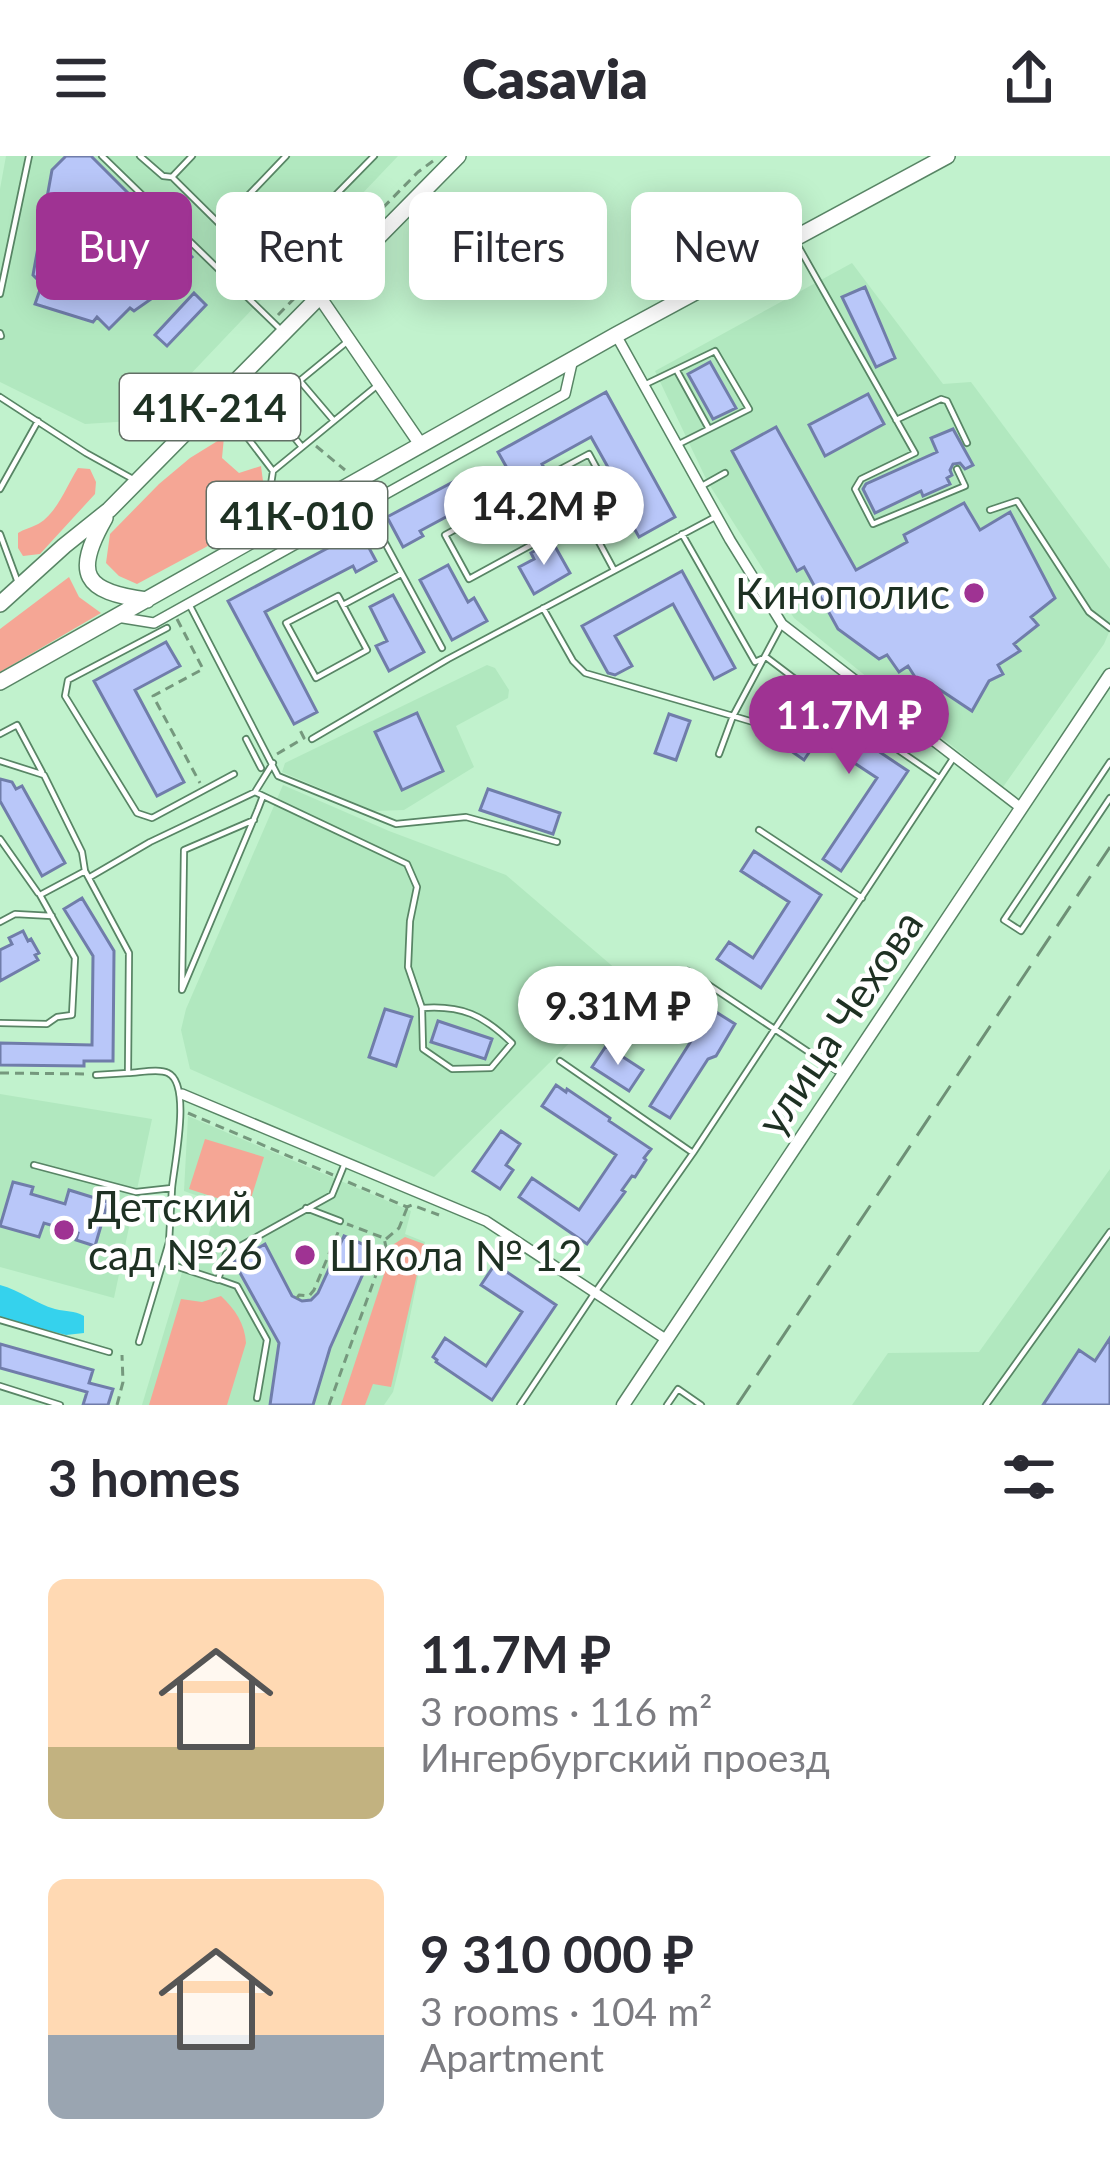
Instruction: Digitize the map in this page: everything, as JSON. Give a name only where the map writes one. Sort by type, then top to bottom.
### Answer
[{"type":"main road","name":"41К-214","points":[[385,230],[458,156]]},
{"type":"main road","name":"41К-010","points":[[802,235],[946,156]]},
{"type":"main road","name":"41К-214","points":[[0,604],[109,510],[208,408],[280,324],[314,300]]},
{"type":"main road","name":"41К-010","points":[[0,682],[681,300]]},
{"type":"main road","points":[[109,510],[85,558],[87,573],[95,586],[118,596],[147,600]]},
{"type":"street","points":[[323,300],[421,445]]},
{"type":"street","points":[[616,335],[675,445],[782,624],[1021,808]]},
{"type":"street","points":[[116,616],[154,623],[565,394],[573,359]]},
{"type":"street","name":"улица Чехова","points":[[623,1405],[1110,675]]},
{"type":"street","points":[[182,1094],[486,1221],[668,1340]]},
{"type":"lane","points":[[0,294],[29,156]]},
{"type":"lane","points":[[102,156],[216,266]]},
{"type":"lane","points":[[140,156],[163,176],[172,177],[216,221]]},
{"type":"lane","points":[[172,177],[192,156]]},
{"type":"lane","points":[[252,192],[286,156]]},
{"type":"lane","points":[[339,192],[374,156]]},
{"type":"lane","points":[[802,253],[915,453],[861,478],[855,489],[873,524],[965,486],[957,469]]},
{"type":"lane","points":[[250,300],[280,324]]},
{"type":"lane","points":[[241,429],[350,340]]},
{"type":"lane","points":[[644,386],[715,350],[748,409],[675,445]]},
{"type":"lane","points":[[677,371],[710,430]]},
{"type":"lane","points":[[300,381],[334,421]]},
{"type":"lane","points":[[248,543],[270,491],[273,471],[379,384]]},
{"type":"lane","points":[[0,397],[136,480]]},
{"type":"lane","points":[[896,420],[941,399],[947,401],[967,443]]},
{"type":"lane","points":[[269,406],[302,447]]},
{"type":"lane","points":[[208,408],[241,429],[273,471]]},
{"type":"lane","points":[[0,489],[38,421]]},
{"type":"lane","points":[[533,544],[509,500],[445,535],[469,579],[533,544],[584,516],[614,500],[589,454],[560,470],[584,516],[614,570]]},
{"type":"lane","points":[[700,487],[725,473]]},
{"type":"lane","points":[[270,491],[281,505],[303,512]]},
{"type":"lane","points":[[990,510],[1017,501],[1089,612],[1110,628]]},
{"type":"lane","points":[[365,506],[442,648]]},
{"type":"lane","points":[[312,739],[448,659],[717,515]]},
{"type":"lane","points":[[682,534],[755,662],[766,657]]},
{"type":"lane","points":[[0,535],[20,587]]},
{"type":"lane","points":[[343,605],[402,574]]},
{"type":"lane","points":[[338,596],[343,605],[367,650],[316,678],[286,623],[338,596]]},
{"type":"lane","points":[[189,604],[278,776],[396,824],[466,817],[557,842]]},
{"type":"lane","points":[[543,608],[585,674],[763,725],[791,676]]},
{"type":"lane","points":[[719,754],[782,624]]},
{"type":"lane","points":[[167,628],[68,680],[65,696],[137,813],[152,818],[234,774]]},
{"type":"lane","points":[[766,657],[940,778]]},
{"type":"lane","points":[[0,734],[17,725],[129,953],[128,1073]]},
{"type":"lane","points":[[246,739],[261,768]]},
{"type":"lane","points":[[520,1405],[693,1154],[954,757]]},
{"type":"lane","points":[[40,895],[256,792],[271,760]]},
{"type":"lane","points":[[0,761],[44,775]]},
{"type":"lane","points":[[1110,762],[1004,920],[1021,931],[1110,798]]},
{"type":"lane","points":[[256,792],[407,864],[417,886],[408,967],[422,1009],[422,1048],[452,1069],[491,1068],[512,1043],[493,1024],[462,1009],[422,1009]]},
{"type":"lane","points":[[254,820],[184,850],[182,990],[254,820],[263,796]]},
{"type":"lane","points":[[759,830],[862,898]]},
{"type":"lane","points":[[0,839],[40,895],[75,958],[72,1016],[57,1017],[47,1024],[0,1023]]},
{"type":"lane","points":[[0,922],[14,914],[52,916]]},
{"type":"lane","points":[[688,971],[843,1075]]},
{"type":"lane","points":[[560,1061],[693,1154]]},
{"type":"lane","points":[[96,1075],[164,1071],[171,1074],[182,1094],[169,1242],[139,1342]]},
{"type":"lane","points":[[218,1280],[226,1254],[332,1195],[346,1162]]},
{"type":"lane","points":[[34,1165],[136,1192],[172,1188]]},
{"type":"lane","points":[[306,1208],[340,1221]]},
{"type":"lane","points":[[986,1405],[1110,1232]]},
{"type":"lane","points":[[163,1262],[237,1286],[267,1340],[257,1397]]},
{"type":"lane","points":[[0,1320],[109,1352]]},
{"type":"lane","points":[[0,1386],[60,1405]]},
{"type":"lane","points":[[667,1405],[677,1389],[701,1405]]},
{"type":"path","points":[[280,324],[418,172],[439,156]]},
{"type":"path","points":[[314,445],[346,472]]},
{"type":"path","points":[[175,616],[203,669],[153,696],[204,790]]},
{"type":"path","points":[[271,760],[304,738],[298,726]]},
{"type":"path","points":[[0,1073],[96,1075]]},
{"type":"path","points":[[186,1112],[407,1207],[439,1215],[441,1210]]},
{"type":"path","points":[[385,1240],[399,1228],[407,1207]]},
{"type":"path","points":[[297,1298],[313,1295],[339,1235],[340,1221],[385,1240]]},
{"type":"path","points":[[328,1405],[385,1240]]},
{"type":"path","points":[[117,1405],[122,1355],[139,1342]]},
{"type":"shaded area","points":[[6,156],[398,156],[364,192],[216,192],[216,300],[261,300],[147,420],[85,424],[0,382],[0,189]]},
{"type":"shaded area","points":[[852,263],[943,384],[971,382],[1110,569],[1110,630],[1104,644],[1003,787],[794,618],[707,481],[655,371],[785,300],[802,300],[802,290]]},
{"type":"shaded area","points":[[224,437],[222,458],[239,473],[261,466],[264,489],[248,519],[137,584],[119,576],[106,563],[110,534],[159,484]]},
{"type":"shaded area","points":[[78,468],[90,469],[95,494],[40,554],[23,556],[18,533],[49,515]]},
{"type":"shaded area","points":[[69,577],[79,597],[101,613],[0,672],[0,629]]},
{"type":"shaded area","points":[[487,665],[495,668],[509,690],[508,698],[456,726],[474,767],[404,810],[374,811],[282,772],[285,763]]},
{"type":"shaded area","points":[[283,785],[506,875],[631,982],[434,1177],[190,1069],[181,1030],[186,1009]]},
{"type":"shaded area","name":"Детский сад №26","points":[[0,1094],[152,1119],[114,1298],[0,1267]]},
{"type":"shaded area","name":"Школа № 12","points":[[188,1116],[411,1211],[405,1234],[425,1242],[393,1392],[384,1405],[142,1405],[193,1236],[207,1240],[218,1203],[184,1191]]},
{"type":"shaded area","points":[[205,1139],[264,1157],[248,1208],[189,1189]]},
{"type":"shaded area","points":[[1110,1169],[1110,1405],[852,1405],[888,1353],[979,1352]]},
{"type":"shaded area","points":[[405,1237],[424,1244],[391,1387],[373,1384],[365,1405],[341,1405],[394,1244]]},
{"type":"shaded area","points":[[221,1296],[238,1317],[246,1343],[227,1405],[149,1405],[181,1299],[202,1302]]},
{"type":"water","points":[[0,1285],[48,1307],[84,1316],[84,1333],[66,1335],[0,1318]]},
{"type":"building","points":[[66,156],[91,156],[127,192],[48,192],[52,170]]},
{"type":"building","points":[[865,287],[895,358],[876,367],[842,297]]},
{"type":"building","points":[[192,295],[206,305],[167,346],[155,335]]},
{"type":"building","points":[[36,300],[150,300],[134,311],[130,308],[109,329],[97,317],[93,322],[35,304]]},
{"type":"building","points":[[710,362],[736,408],[713,419],[688,374]]},
{"type":"building","points":[[606,392],[675,517],[639,537],[626,514],[632,510],[591,437],[542,464],[563,502],[535,518],[498,452]]},
{"type":"building","points":[[868,394],[884,424],[825,456],[809,425]]},
{"type":"building","points":[[776,427],[856,570],[907,542],[904,535],[964,503],[980,530],[1010,512],[1055,598],[1031,617],[1038,625],[1014,644],[1020,651],[998,665],[1003,674],[989,681],[972,711],[933,685],[924,691],[908,666],[899,672],[887,655],[879,659],[838,629],[804,567],[797,571],[732,451]]},
{"type":"building","points":[[953,429],[973,465],[965,469],[960,463],[953,464],[947,478],[950,484],[923,496],[921,491],[875,513],[863,489],[866,484],[937,452],[931,438]]},
{"type":"building","points":[[470,473],[483,497],[420,531],[423,536],[403,547],[387,517]]},
{"type":"building","points":[[360,531],[376,561],[356,572],[353,566],[265,612],[317,712],[294,724],[228,601]]},
{"type":"building","points":[[552,541],[570,573],[534,594],[519,567]]},
{"type":"building","points":[[448,565],[468,602],[474,598],[487,621],[452,640],[420,580]]},
{"type":"building","points":[[682,571],[735,668],[714,679],[673,604],[615,636],[632,666],[615,675],[608,673],[582,626]]},
{"type":"building","points":[[393,595],[424,652],[389,671],[376,646],[387,641],[370,607]]},
{"type":"building","points":[[166,642],[180,666],[135,690],[184,782],[157,796],[94,681]]},
{"type":"building","points":[[811,706],[908,771],[841,871],[823,859],[877,778],[818,739],[804,760],[784,746]]},
{"type":"building","points":[[417,713],[443,771],[402,790],[375,732]]},
{"type":"building","points":[[669,714],[690,721],[676,760],[655,753]]},
{"type":"building","points":[[0,779],[12,782],[16,789],[22,786],[65,863],[42,876],[0,801]]},
{"type":"building","points":[[488,789],[560,813],[553,834],[480,810]]},
{"type":"building","points":[[754,851],[821,895],[761,988],[717,959],[729,942],[753,958],[789,902],[741,871]]},
{"type":"building","points":[[82,898],[114,951],[113,1061],[84,1061],[84,1066],[0,1065],[0,1043],[92,1045],[93,956],[64,909]]},
{"type":"building","points":[[23,931],[39,953],[35,955],[38,960],[0,981],[0,950]]},
{"type":"building","points":[[705,1005],[735,1024],[670,1118],[650,1106],[698,1030],[686,1022]]},
{"type":"building","points":[[385,1009],[412,1017],[396,1066],[369,1057]]},
{"type":"building","points":[[438,1021],[492,1039],[485,1059],[431,1042]]},
{"type":"building","points":[[606,1046],[643,1070],[629,1091],[592,1067]]},
{"type":"building","points":[[556,1085],[651,1149],[587,1244],[519,1197],[532,1178],[579,1210],[616,1155],[542,1106]]},
{"type":"building","points":[[501,1131],[520,1144],[506,1165],[513,1170],[500,1189],[473,1171]]},
{"type":"building","points":[[13,1182],[33,1187],[31,1194],[65,1204],[69,1190],[108,1202],[95,1246],[76,1240],[78,1233],[44,1223],[39,1237],[0,1226]]},
{"type":"building","points":[[344,1236],[374,1249],[330,1348],[313,1405],[270,1405],[279,1343],[234,1262],[265,1244],[292,1296],[311,1300]]},
{"type":"building","points":[[495,1264],[556,1305],[492,1400],[433,1357],[445,1338],[486,1366],[522,1312],[481,1285]]},
{"type":"building","points":[[1110,1338],[1110,1405],[1043,1405],[1079,1350],[1095,1361]]},
{"type":"building","points":[[0,1344],[93,1370],[89,1383],[113,1389],[108,1405],[83,1405],[87,1392],[0,1368]]},
{"type":"railway","points":[[737,1405],[1110,847]]},
{"type":"place","name":"Кинополис","points":[[974,593]]},
{"type":"place","name":"Детский сад №26","points":[[64,1230]]},
{"type":"place","name":"Школа № 12","points":[[305,1255]]}]
